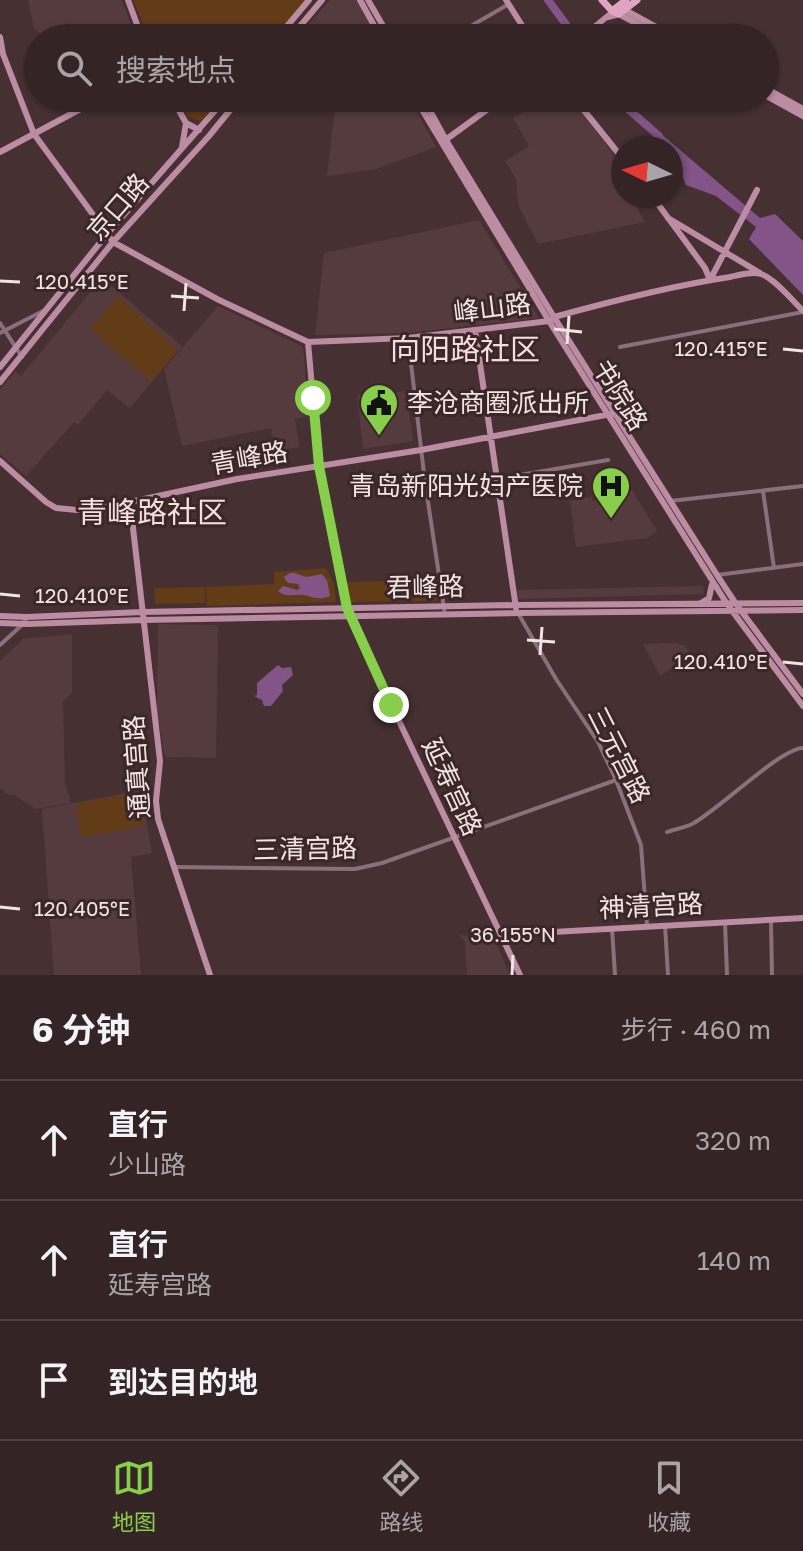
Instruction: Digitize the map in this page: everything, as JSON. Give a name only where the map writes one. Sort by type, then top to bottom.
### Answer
[{"type":"main road","points":[[602,0],[614,11]]},
{"type":"main road","points":[[614,11],[626,0]]},
{"type":"main road","points":[[614,11],[637,0]]},
{"type":"street","points":[[128,0],[137,24]]},
{"type":"street","points":[[289,24],[309,0]]},
{"type":"street","points":[[302,24],[322,0]]},
{"type":"street","points":[[360,0],[373,24]]},
{"type":"street","points":[[368,0],[382,24]]},
{"type":"street","points":[[473,24],[508,2],[521,24]]},
{"type":"street","points":[[598,24],[614,11]]},
{"type":"street","points":[[614,11],[638,24]]},
{"type":"street","points":[[614,11],[644,24]]},
{"type":"street","points":[[0,37],[3,54],[24,108]]},
{"type":"street","points":[[779,96],[803,109]]},
{"type":"street","points":[[779,103],[803,116]]},
{"type":"street","points":[[25,112],[34,134],[113,242]]},
{"type":"street","points":[[0,152],[75,112]]},
{"type":"street","points":[[180,112],[186,123],[209,136]]},
{"type":"street","name":"京口路","points":[[0,367],[107,234],[214,112]]},
{"type":"street","name":"京口路","points":[[0,382],[113,242],[229,112]]},
{"type":"street","name":"书院路","points":[[424,112],[714,577],[803,706]]},
{"type":"street","name":"书院路","points":[[430,112],[444,142]]},
{"type":"street","points":[[444,142],[484,112]]},
{"type":"street","points":[[585,112],[611,144]]},
{"type":"street","points":[[182,149],[186,123]]},
{"type":"street","points":[[710,280],[757,190]]},
{"type":"street","points":[[661,208],[705,268],[710,280]]},
{"type":"street","points":[[668,218],[760,273],[803,312]]},
{"type":"street","name":"峰山路","points":[[113,242],[217,299],[308,342],[408,338],[551,319],[622,298],[760,273]]},
{"type":"street","points":[[3,332],[46,309],[55,315]]},
{"type":"street","points":[[620,347],[803,312]]},
{"type":"street","points":[[0,323],[22,357]]},
{"type":"street","points":[[475,330],[516,609]]},
{"type":"street","points":[[408,338],[444,611]]},
{"type":"street","name":"延寿宫路","points":[[308,342],[319,466],[348,612],[520,975]]},
{"type":"street","name":"书院路","points":[[612,414],[670,501],[727,604],[734,608]]},
{"type":"street","name":"青峰路","points":[[0,461],[46,502],[56,508],[77,510],[612,414]]},
{"type":"street","points":[[496,479],[608,460]]},
{"type":"street","points":[[670,501],[803,486]]},
{"type":"street","points":[[763,491],[774,568]]},
{"type":"street","name":"通真宫路","points":[[130,502],[160,761],[156,808],[210,975]]},
{"type":"street","points":[[698,605],[709,598],[714,577],[803,564]]},
{"type":"street","name":"君峰路","points":[[516,609],[734,608],[803,603]]},
{"type":"street","name":"君峰路","points":[[0,623],[142,616],[727,604]]},
{"type":"street","name":"君峰路","points":[[734,608],[742,611],[803,610]]},
{"type":"street","name":"三元宫路","points":[[516,609],[556,679],[598,742],[616,780],[641,845],[647,926]]},
{"type":"street","points":[[742,611],[803,694]]},
{"type":"street","name":"君峰路","points":[[0,616],[25,621]]},
{"type":"street","points":[[0,645],[25,621]]},
{"type":"street","points":[[667,832],[691,824],[796,748],[803,748]]},
{"type":"street","name":"三清宫路","points":[[174,867],[352,870],[382,863],[616,780]]},
{"type":"street","name":"神清宫路","points":[[501,935],[803,918]]},
{"type":"street","points":[[771,920],[772,975]]},
{"type":"street","points":[[725,922],[727,975]]},
{"type":"street","points":[[665,925],[668,975]]},
{"type":"street","points":[[612,928],[615,975]]},
{"type":"shaded area","points":[[28,0],[121,0],[131,24],[33,24]]},
{"type":"shaded area","points":[[133,0],[307,0],[286,24],[143,24]]},
{"type":"shaded area","points":[[330,0],[358,0],[371,24],[309,24]]},
{"type":"shaded area","points":[[185,112],[209,112],[201,121],[188,117]]},
{"type":"shaded area","points":[[334,112],[417,112],[436,147],[376,169],[327,176]]},
{"type":"shaded area","points":[[523,112],[582,112],[611,151],[611,208],[637,208],[645,222],[538,244],[519,207],[516,179],[505,161],[529,146],[513,118]]},
{"type":"shaded area","points":[[653,127],[664,136],[653,136]]},
{"type":"shaded area","points":[[683,153],[760,218],[775,214],[803,241],[803,295],[749,239],[756,227],[716,196],[686,185]]},
{"type":"shaded area","points":[[479,220],[539,318],[407,333],[315,335],[324,253]]},
{"type":"shaded area","points":[[102,278],[182,346],[130,408],[107,390],[78,425],[74,422],[26,476],[0,454],[0,390],[15,372],[21,376]]},
{"type":"shaded area","points":[[118,297],[178,350],[151,381],[90,329]]},
{"type":"shaded area","points":[[218,306],[303,347],[309,416],[295,419],[299,447],[276,451],[271,428],[182,446],[164,369]]},
{"type":"shaded area","points":[[406,391],[413,441],[363,449],[357,396]]},
{"type":"shaded area","name":"青岛新阳光妇产医院","points":[[632,490],[657,531],[647,538],[576,547],[570,501],[592,497],[592,501],[616,498]]},
{"type":"shaded area","points":[[326,568],[334,583],[336,602],[207,606],[206,587],[274,584],[274,572]]},
{"type":"shaded area","points":[[290,573],[306,577],[322,574],[327,580],[330,596],[320,598],[281,593],[278,591],[283,586],[300,588],[298,584],[285,580],[284,577]]},
{"type":"shaded area","points":[[434,580],[437,601],[348,602],[344,582]]},
{"type":"shaded area","points":[[703,586],[704,594],[518,599],[517,590]]},
{"type":"shaded area","points":[[205,587],[205,603],[155,604],[154,588]]},
{"type":"shaded area","points":[[158,624],[218,625],[216,758],[167,757],[164,753],[157,712]]},
{"type":"shaded area","points":[[72,634],[72,692],[63,702],[65,784],[71,803],[35,809],[0,788],[0,661],[23,639]]},
{"type":"shaded area","points":[[643,644],[684,645],[691,654],[660,676]]},
{"type":"shaded area","points":[[278,665],[291,667],[293,675],[282,685],[283,691],[271,706],[264,706],[262,700],[254,696],[257,695],[257,683]]},
{"type":"shaded area","points":[[137,791],[142,794],[152,853],[131,857],[141,975],[54,975],[42,809]]},
{"type":"shaded area","points":[[137,792],[141,795],[145,820],[139,827],[81,837],[76,804]]},
{"type":"shaded area","points":[[458,934],[489,941],[493,937],[510,975],[467,975],[465,942]]},
{"type":"waterway","points":[[548,0],[566,24]]},
{"type":"waterway","points":[[632,112],[659,136]]},
{"type":"place","name":"李沧商圈派出所","points":[[379,437]]},
{"type":"place","name":"青岛新阳光妇产医院","points":[[611,520]]},
{"type":"district","name":"向阳路社区","points":[[465,350]]},
{"type":"district","name":"青峰路社区","points":[[152,513]]},
{"type":"route","points":[[313,398],[319,466],[349,616],[391,705]]}]
